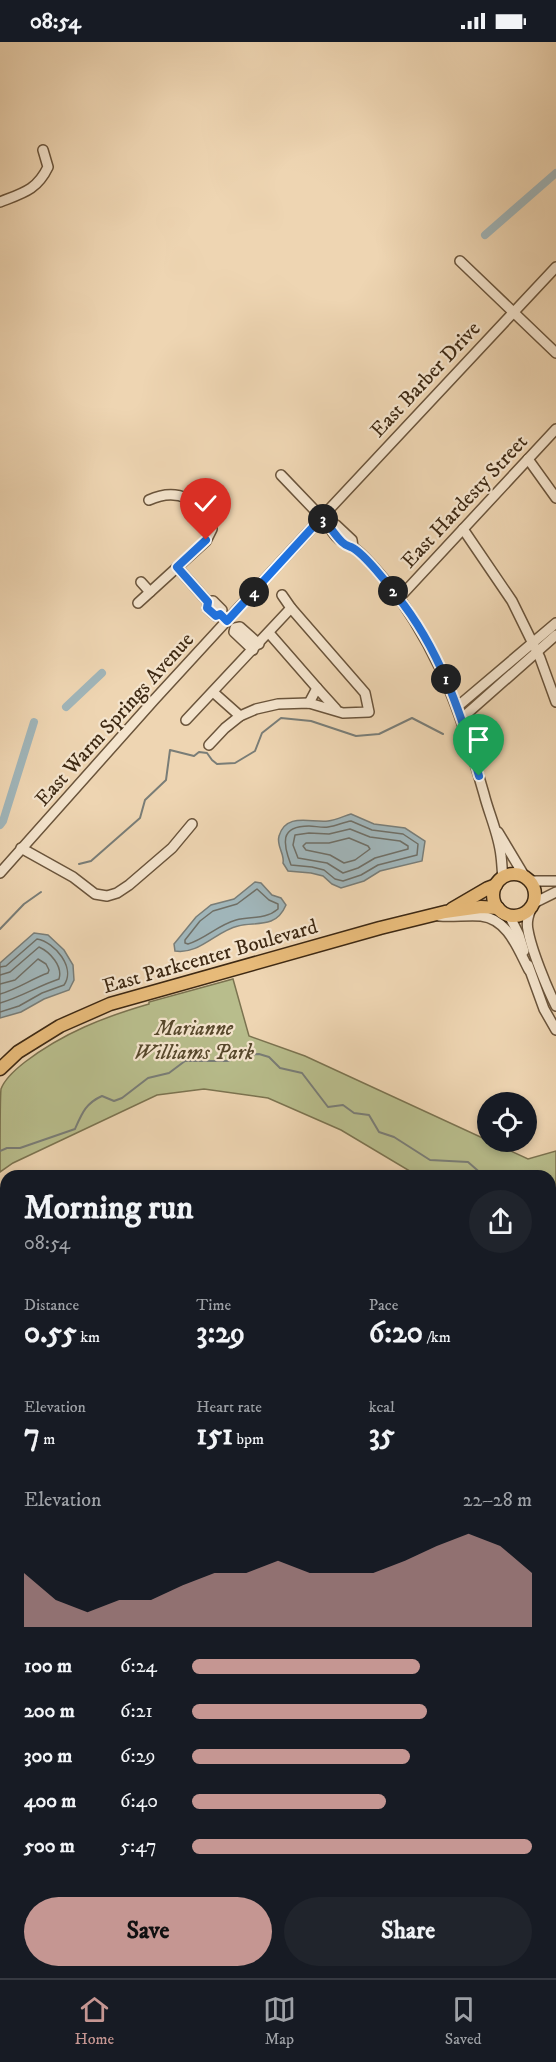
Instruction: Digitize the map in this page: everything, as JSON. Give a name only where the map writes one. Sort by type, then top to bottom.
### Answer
[{"type":"main road","points":[[514,875],[527,879],[535,891],[533,905],[522,915],[503,911],[494,897],[500,882],[514,875]]},
{"type":"main road","name":"East Parkcenter Boulevard","points":[[445,912],[500,882]]},
{"type":"main road","name":"East Parkcenter Boulevard","points":[[0,1069],[18,1052],[60,1026],[110,1004],[445,912],[481,907],[503,911]]},
{"type":"street","points":[[0,202],[28,192],[42,179],[48,167],[43,150]]},
{"type":"street","points":[[460,261],[556,353]]},
{"type":"street","name":"East Barber Drive","points":[[325,521],[556,267]]},
{"type":"street","name":"East Hardesty Street","points":[[399,597],[556,429]]},
{"type":"street","points":[[528,459],[556,498]]},
{"type":"street","points":[[281,475],[325,521],[336,525],[352,540],[352,547],[399,597],[424,638],[447,681],[462,718],[501,857],[500,882]]},
{"type":"street","points":[[138,603],[210,536],[212,529],[209,520],[189,499],[176,493],[161,495],[149,500]]},
{"type":"street","name":"East Warm Springs Avenue","points":[[0,873],[224,617],[325,521]]},
{"type":"street","points":[[463,529],[506,590],[535,648],[556,702]]},
{"type":"street","points":[[177,567],[208,602],[213,601],[222,610],[224,617],[236,628],[234,632],[256,647]]},
{"type":"street","points":[[141,582],[150,592]]},
{"type":"street","points":[[209,745],[240,716],[256,709],[278,704],[309,703],[337,711],[369,712],[365,693],[291,608],[282,594]]},
{"type":"street","points":[[186,720],[291,608]]},
{"type":"street","points":[[462,718],[535,648],[556,623]]},
{"type":"street","points":[[269,633],[337,711]]},
{"type":"street","points":[[458,707],[535,648],[556,635]]},
{"type":"street","points":[[309,703],[317,688]]},
{"type":"street","points":[[213,692],[240,716]]},
{"type":"street","points":[[492,822],[527,879],[556,881]]},
{"type":"street","points":[[21,848],[73,877],[95,894],[107,896],[117,893],[137,878],[172,848],[192,824]]},
{"type":"street","points":[[556,892],[533,905],[528,915],[527,928],[556,1006]]},
{"type":"street","points":[[503,911],[519,934],[529,970],[544,1009],[556,1030]]},
{"type":"street","points":[[431,916],[456,918],[480,916],[493,919],[510,934],[529,970]]},
{"type":"green space","name":"Marianne Williams Park","points":[[233,979],[249,1036],[305,1056],[477,1135],[477,1152],[513,1152],[528,1159],[556,1151],[556,1170],[408,1170],[341,1130],[268,1098],[204,1089],[157,1095],[0,1170],[1,1089],[8,1077],[39,1052],[69,1034],[116,1014],[149,1004],[149,1002]]},
{"type":"water","points":[[351,814],[374,824],[405,828],[425,841],[422,861],[380,871],[364,881],[341,888],[323,876],[288,871],[283,863],[278,840],[282,829],[287,824],[300,820],[328,821]]},
{"type":"water","points":[[255,882],[261,883],[272,895],[281,898],[286,905],[274,920],[242,925],[200,946],[175,951],[174,944],[196,917],[211,905],[234,899]]},
{"type":"water","points":[[34,933],[48,935],[64,950],[73,965],[74,980],[69,990],[44,999],[21,1012],[0,1018],[0,963]]},
{"type":"waterway","points":[[485,235],[556,173]]},
{"type":"waterway","points":[[66,707],[102,673]]},
{"type":"waterway","points":[[79,864],[91,861],[140,818],[145,800],[166,780],[170,750],[194,756],[199,752],[207,753],[217,764],[235,763],[255,751],[262,733],[281,718],[311,721],[356,736],[379,734],[412,718],[443,734]]},
{"type":"waterway","points":[[0,825],[34,722]]},
{"type":"waterway","points":[[0,929],[24,904],[41,892]]},
{"type":"waterway","points":[[0,1151],[7,1148],[20,1148],[75,1129],[85,1109],[92,1102],[102,1096],[114,1101],[122,1098],[148,1078],[169,1073],[185,1061],[228,1061],[245,1055],[259,1054],[269,1057],[280,1068],[302,1073],[328,1107],[343,1105],[354,1113],[369,1115],[379,1132],[394,1137],[430,1160],[468,1162],[477,1170]]},
{"type":"route","points":[[206,540],[177,567],[208,602],[207,608],[216,616],[220,614],[227,621],[322,517],[329,525],[330,531],[347,547],[352,547],[399,597],[424,638],[447,681],[462,718],[479,776]]}]
